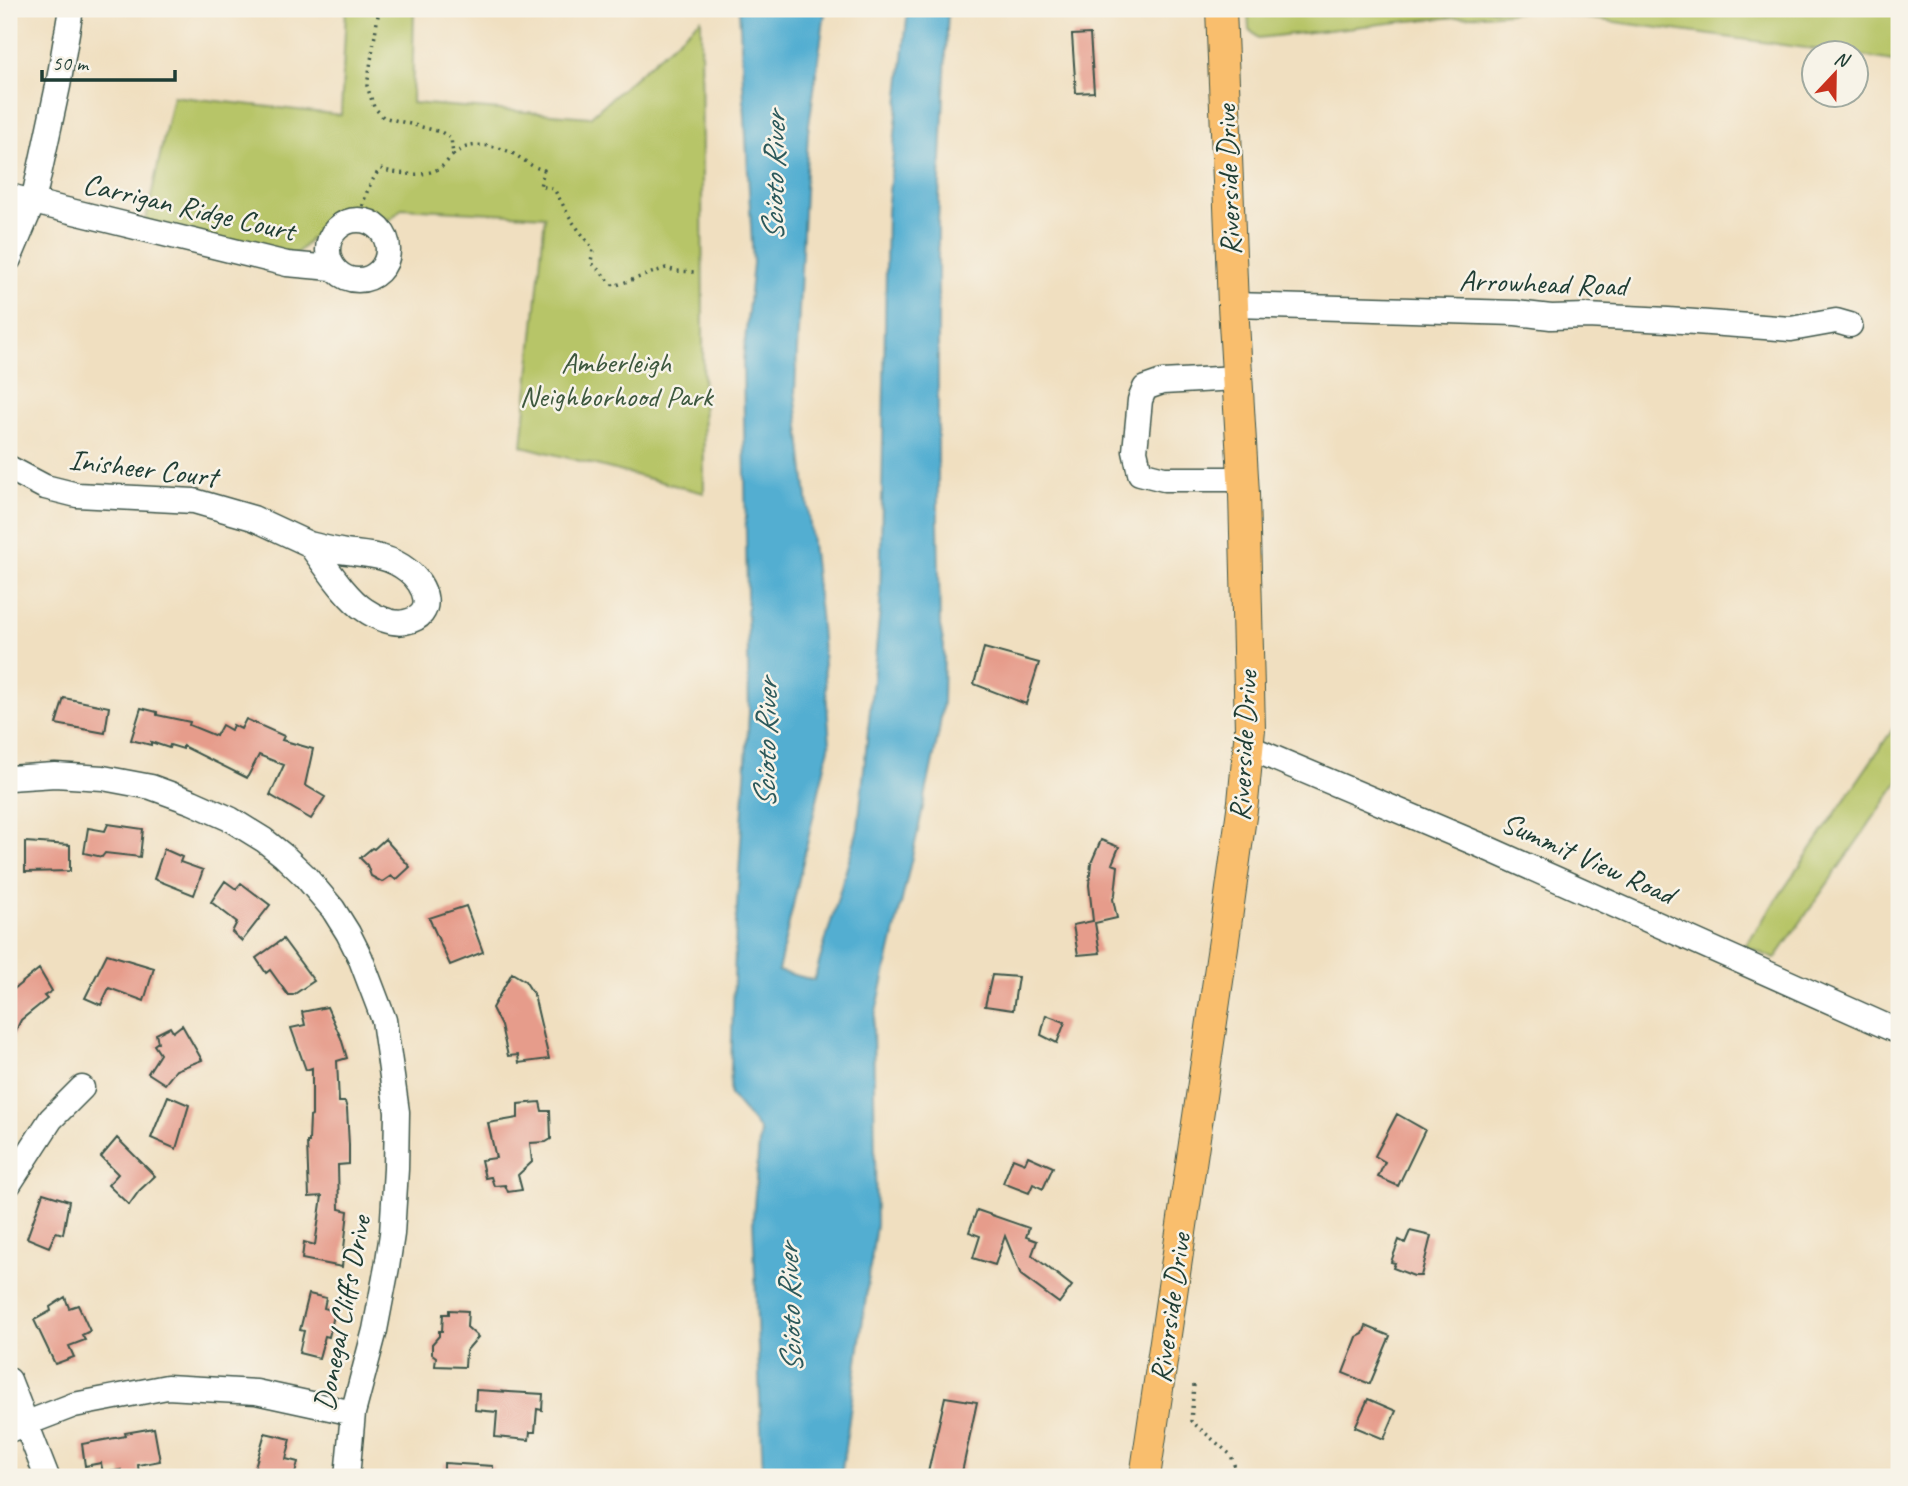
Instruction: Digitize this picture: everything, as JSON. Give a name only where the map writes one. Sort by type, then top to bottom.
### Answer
[{"type":"main road","name":"Riverside Drive","points":[[1145,1477],[1224,940],[1248,747],[1250,682],[1243,479],[1221,9]]},
{"type":"street","points":[[9,259],[21,199],[58,86],[71,9]]},
{"type":"street","name":"Carrigan Ridge Court","points":[[21,199],[287,264],[332,268]]},
{"type":"street","name":"Carrigan Ridge Court","points":[[360,220],[378,227],[388,244],[388,255],[385,265],[378,273],[359,281],[340,275],[332,268],[327,249],[329,239],[341,224],[360,220]]},
{"type":"street","name":"Arrowhead Road","points":[[1233,305],[1516,313],[1551,317],[1587,316],[1791,329],[1836,321],[1850,325]]},
{"type":"street","points":[[1237,378],[1162,382],[1145,388],[1140,400],[1135,451],[1140,473],[1164,478],[1243,479]]},
{"type":"street","name":"Inisheer Court","points":[[9,468],[45,487],[77,495],[194,501],[253,518],[309,544]]},
{"type":"street","name":"Summit View Road","points":[[1248,747],[1480,845],[1899,1032]]},
{"type":"street","name":"Donegal Cliffs Drive","points":[[9,778],[55,775],[103,778],[151,787],[230,819],[264,840],[305,876],[348,933],[360,957],[384,1020],[397,1112],[396,1169],[392,1234],[375,1330],[353,1413],[347,1477]]},
{"type":"street","points":[[9,1184],[51,1119],[82,1088]]},
{"type":"street","points":[[9,1380],[17,1427],[47,1477]]},
{"type":"street","points":[[17,1427],[74,1405],[167,1387],[256,1392],[353,1413]]},
{"type":"path","points":[[379,9],[367,86],[374,107],[383,117],[441,132],[451,138],[453,155]]},
{"type":"path","points":[[360,220],[370,182],[380,169],[418,174],[437,170],[466,147],[496,147],[519,156],[530,166],[544,170],[540,186],[554,189],[572,221],[593,249],[591,262],[614,286],[666,268],[695,272]]},
{"type":"path","points":[[1194,1385],[1191,1420],[1231,1455],[1238,1477]]},
{"type":"green space","name":"Amberleigh Neighborhood Park","points":[[346,9],[414,9],[412,103],[590,117],[701,19],[704,493],[522,446],[545,216],[402,208],[390,220],[362,209],[340,208],[287,264],[144,229],[173,96],[341,115]]},
{"type":"green space","points":[[1248,9],[1899,9],[1899,62],[1870,57],[1870,38],[1800,38],[1800,47],[1534,11],[1408,21],[1258,38],[1249,29]]},
{"type":"green space","points":[[1899,720],[1899,781],[1775,959],[1745,946]]},
{"type":"water","name":"Scioto River","points":[[739,9],[830,9],[825,12],[808,132],[795,391],[820,614],[830,743],[778,971],[814,980],[858,829],[880,610],[887,211],[908,9],[948,9],[938,224],[938,519],[940,626],[944,646],[943,702],[918,831],[873,1025],[876,1225],[841,1477],[763,1477],[753,1219],[760,1130],[730,1095],[736,921],[749,713],[743,361],[753,263]]},
{"type":"building","points":[[1090,34],[1094,92],[1076,93],[1072,35]]},
{"type":"building","points":[[984,648],[1039,663],[1026,704],[974,684]]},
{"type":"building","points":[[64,698],[109,707],[105,733],[56,724]]},
{"type":"building","points":[[141,708],[157,712],[157,715],[190,722],[189,725],[216,736],[222,725],[231,730],[233,725],[241,729],[246,719],[284,736],[282,740],[313,749],[305,785],[325,797],[311,819],[270,795],[284,765],[259,755],[247,778],[183,746],[183,749],[170,745],[169,748],[151,742],[151,745],[131,740]]},
{"type":"building","points":[[108,824],[143,829],[140,857],[105,853],[102,857],[84,853],[88,828],[105,831]]},
{"type":"building","points":[[385,839],[410,867],[396,880],[391,876],[382,882],[371,876],[367,865],[360,858]]},
{"type":"building","points":[[1101,840],[1119,847],[1112,864],[1118,866],[1113,899],[1117,918],[1095,923],[1100,953],[1078,955],[1073,925],[1093,921],[1089,885],[1091,863]]},
{"type":"building","points":[[25,842],[70,845],[70,871],[25,872]]},
{"type":"building","points":[[164,849],[182,857],[180,862],[203,870],[194,895],[154,879]]},
{"type":"building","points":[[225,881],[236,889],[241,883],[270,905],[242,941],[232,932],[237,922],[211,902]]},
{"type":"building","points":[[466,906],[483,952],[450,965],[429,918]]},
{"type":"building","points":[[283,939],[314,981],[293,995],[288,995],[270,970],[266,973],[256,958]]},
{"type":"building","points":[[107,954],[154,968],[144,1001],[109,988],[101,1005],[85,998]]},
{"type":"building","points":[[39,969],[52,991],[44,996],[47,999],[21,1020],[9,1045],[9,993]]},
{"type":"building","points":[[512,973],[525,981],[534,995],[549,1059],[519,1063],[518,1055],[508,1056],[501,1026],[492,1008]]},
{"type":"building","points":[[992,975],[1018,977],[1013,1010],[985,1006]]},
{"type":"building","points":[[327,1007],[347,1058],[337,1061],[339,1102],[345,1102],[347,1109],[349,1145],[349,1164],[338,1165],[339,1209],[348,1211],[342,1267],[302,1259],[304,1242],[315,1245],[322,1196],[309,1197],[307,1142],[312,1116],[312,1068],[306,1070],[291,1028],[305,1025],[302,1012]]},
{"type":"building","points":[[1046,1015],[1065,1022],[1057,1043],[1041,1035]]},
{"type":"building","points":[[182,1025],[202,1060],[176,1070],[165,1084],[148,1073],[160,1054],[154,1045],[158,1042],[156,1034],[170,1027],[173,1032]]},
{"type":"building","points":[[168,1096],[189,1105],[176,1149],[151,1138]]},
{"type":"building","points":[[540,1102],[542,1111],[550,1111],[551,1139],[530,1143],[532,1162],[518,1175],[522,1190],[508,1192],[505,1185],[494,1186],[491,1177],[485,1178],[481,1160],[496,1158],[488,1123],[518,1118],[518,1104]]},
{"type":"building","points":[[1397,1114],[1425,1130],[1398,1186],[1378,1177],[1385,1162],[1375,1156]]},
{"type":"building","points":[[117,1138],[155,1176],[129,1205],[108,1185],[118,1174],[101,1157]]},
{"type":"building","points":[[1028,1156],[1053,1167],[1043,1189],[1033,1184],[1029,1193],[1003,1183],[1013,1158],[1025,1163]]},
{"type":"building","points":[[43,1193],[69,1201],[63,1234],[56,1232],[49,1247],[27,1238]]},
{"type":"building","points":[[977,1210],[1029,1228],[1026,1237],[1037,1241],[1032,1255],[1072,1286],[1059,1303],[1021,1275],[1005,1236],[995,1265],[973,1258],[980,1236],[969,1232]]},
{"type":"building","points":[[1410,1231],[1431,1236],[1421,1276],[1393,1268],[1395,1263],[1391,1262],[1399,1240],[1405,1243]]},
{"type":"building","points":[[309,1294],[326,1298],[324,1308],[335,1311],[329,1337],[325,1336],[319,1358],[299,1353],[304,1331],[300,1330]]},
{"type":"building","points":[[65,1297],[69,1308],[78,1305],[90,1331],[82,1335],[85,1340],[69,1346],[74,1357],[55,1364],[34,1320],[51,1311],[50,1307]]},
{"type":"building","points":[[449,1310],[468,1311],[467,1327],[478,1337],[466,1351],[465,1367],[435,1366],[436,1357],[432,1354],[432,1344],[439,1336],[439,1331],[442,1331],[443,1314],[449,1314]]},
{"type":"building","points":[[1366,1326],[1390,1336],[1370,1384],[1343,1373],[1357,1337],[1363,1334]]},
{"type":"building","points":[[476,1390],[543,1394],[542,1410],[537,1409],[535,1432],[530,1432],[529,1440],[495,1437],[497,1412],[475,1410]]},
{"type":"building","points":[[945,1397],[977,1402],[961,1477],[927,1477]]},
{"type":"building","points":[[1368,1399],[1396,1411],[1384,1439],[1355,1427]]},
{"type":"building","points":[[154,1428],[160,1461],[138,1465],[139,1474],[122,1477],[121,1470],[103,1473],[101,1463],[85,1466],[82,1444]]},
{"type":"building","points":[[265,1433],[291,1439],[286,1459],[298,1462],[294,1477],[252,1477]]},
{"type":"building","points":[[444,1463],[493,1466],[493,1477],[444,1477]]}]
